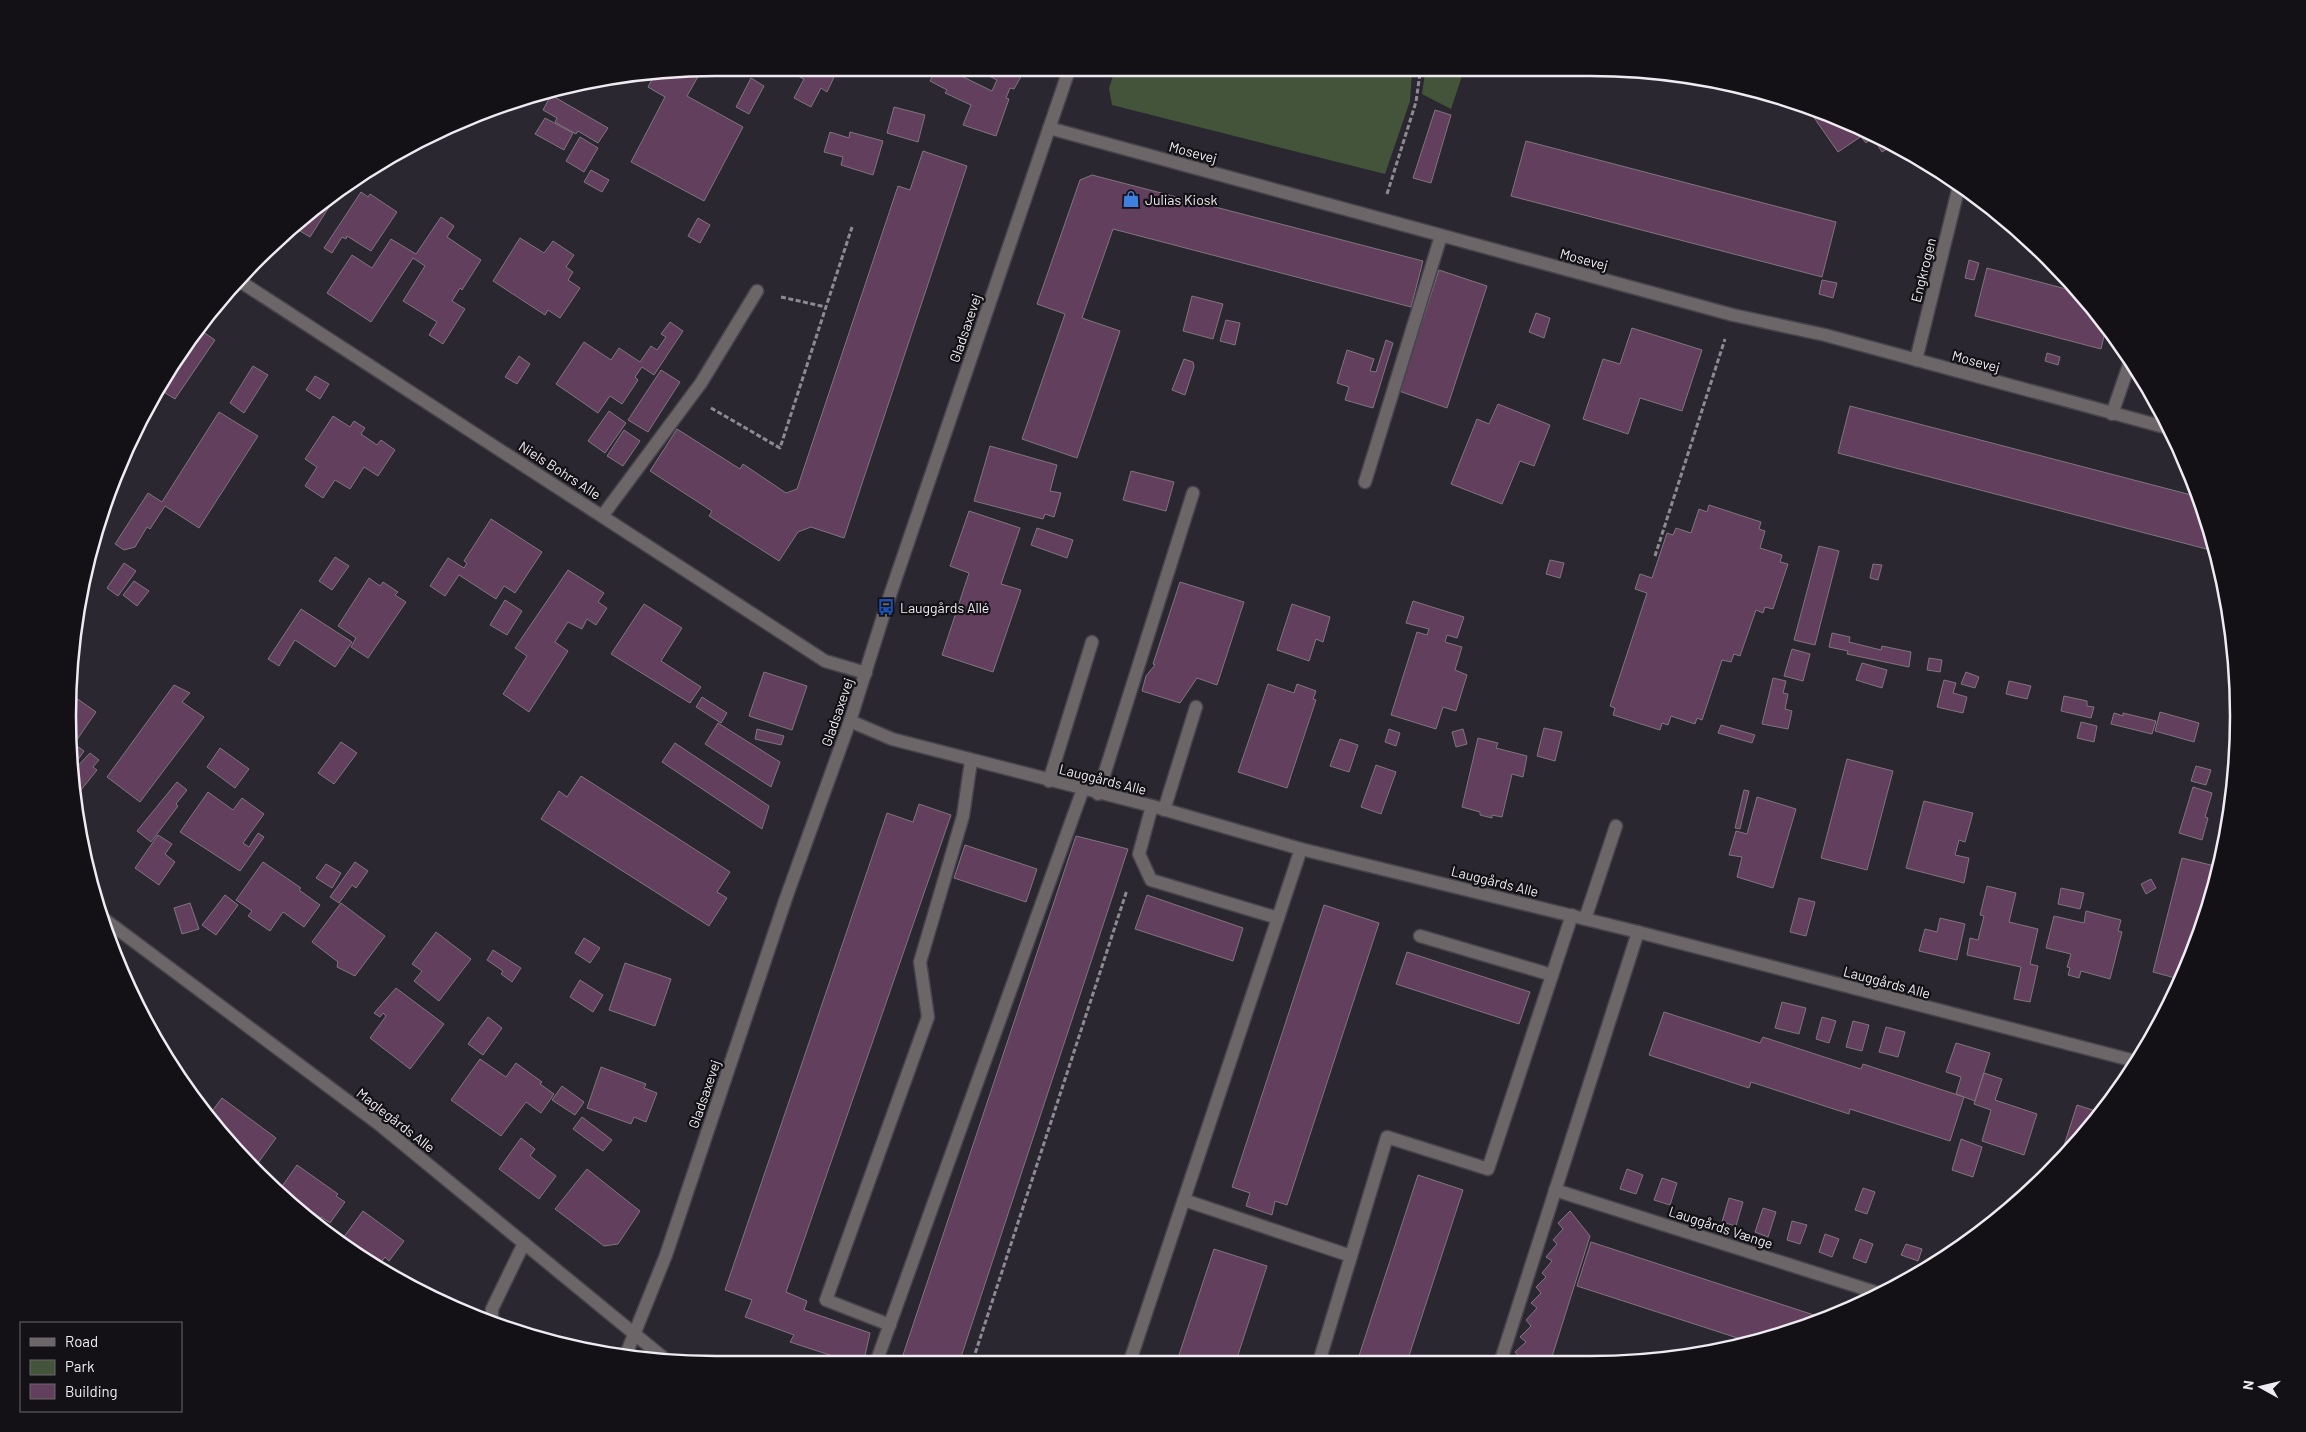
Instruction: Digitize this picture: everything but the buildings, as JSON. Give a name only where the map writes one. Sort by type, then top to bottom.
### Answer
[{"type":"street","name":"Gladsaxevej","points":[[628,1349],[666,1255],[786,898],[850,722],[886,607],[1067,76]]},
{"type":"street","name":"Mosevej","points":[[1049,128],[1733,315],[1825,335],[2160,426]]},
{"type":"street","name":"Engkrogen","points":[[1916,360],[1957,193]]},
{"type":"street","points":[[1365,482],[1441,236]]},
{"type":"street","name":"Niels Bohrs Alle","points":[[244,284],[603,515],[824,661],[866,673]]},
{"type":"street","points":[[603,515],[691,396],[757,292]]},
{"type":"street","points":[[2112,414],[2127,370]]},
{"type":"street","points":[[1098,794],[1193,493]]},
{"type":"street","points":[[1049,781],[1092,642]]},
{"type":"street","points":[[1196,707],[1139,854],[1151,880],[1278,918]]},
{"type":"street","name":"Lauggårds Alle","points":[[850,722],[892,739],[1098,794],[1158,808],[1301,849],[1572,915],[2129,1060]]},
{"type":"street","points":[[890,1325],[826,1300],[928,1017],[920,962],[963,816],[971,761]]},
{"type":"street","points":[[878,1356],[1083,789]]},
{"type":"street","points":[[1585,919],[1616,826]]},
{"type":"street","points":[[1132,1356],[1301,849]]},
{"type":"street","points":[[1321,1356],[1387,1137],[1488,1169],[1572,915]]},
{"type":"street","name":"Maglegårds Alle","points":[[111,924],[380,1125],[656,1352]]},
{"type":"street","points":[[1502,1356],[1638,932]]},
{"type":"street","points":[[1420,936],[1552,976]]},
{"type":"street","name":"Lauggårds Vænge","points":[[1555,1190],[1871,1291]]},
{"type":"street","points":[[1184,1200],[1351,1256]]},
{"type":"street","points":[[492,1315],[492,1309],[524,1243]]},
{"type":"path","points":[[1380,219],[1416,102],[1420,76]]},
{"type":"path","points":[[691,396],[780,448],[852,227]]},
{"type":"path","points":[[757,292],[826,307]]},
{"type":"path","points":[[1656,556],[1733,315]]},
{"type":"path","points":[[974,1356],[1139,854]]},
{"type":"green space","points":[[1113,76],[1412,76],[1410,101],[1385,174],[1112,105],[1109,88]]},
{"type":"green space","points":[[1425,76],[1462,76],[1451,109],[1422,94]]},
{"type":"place","name":"Julias Kiosk","points":[[1131,199]]},
{"type":"place","name":"Lauggårds Allé","points":[[886,607]]}]
